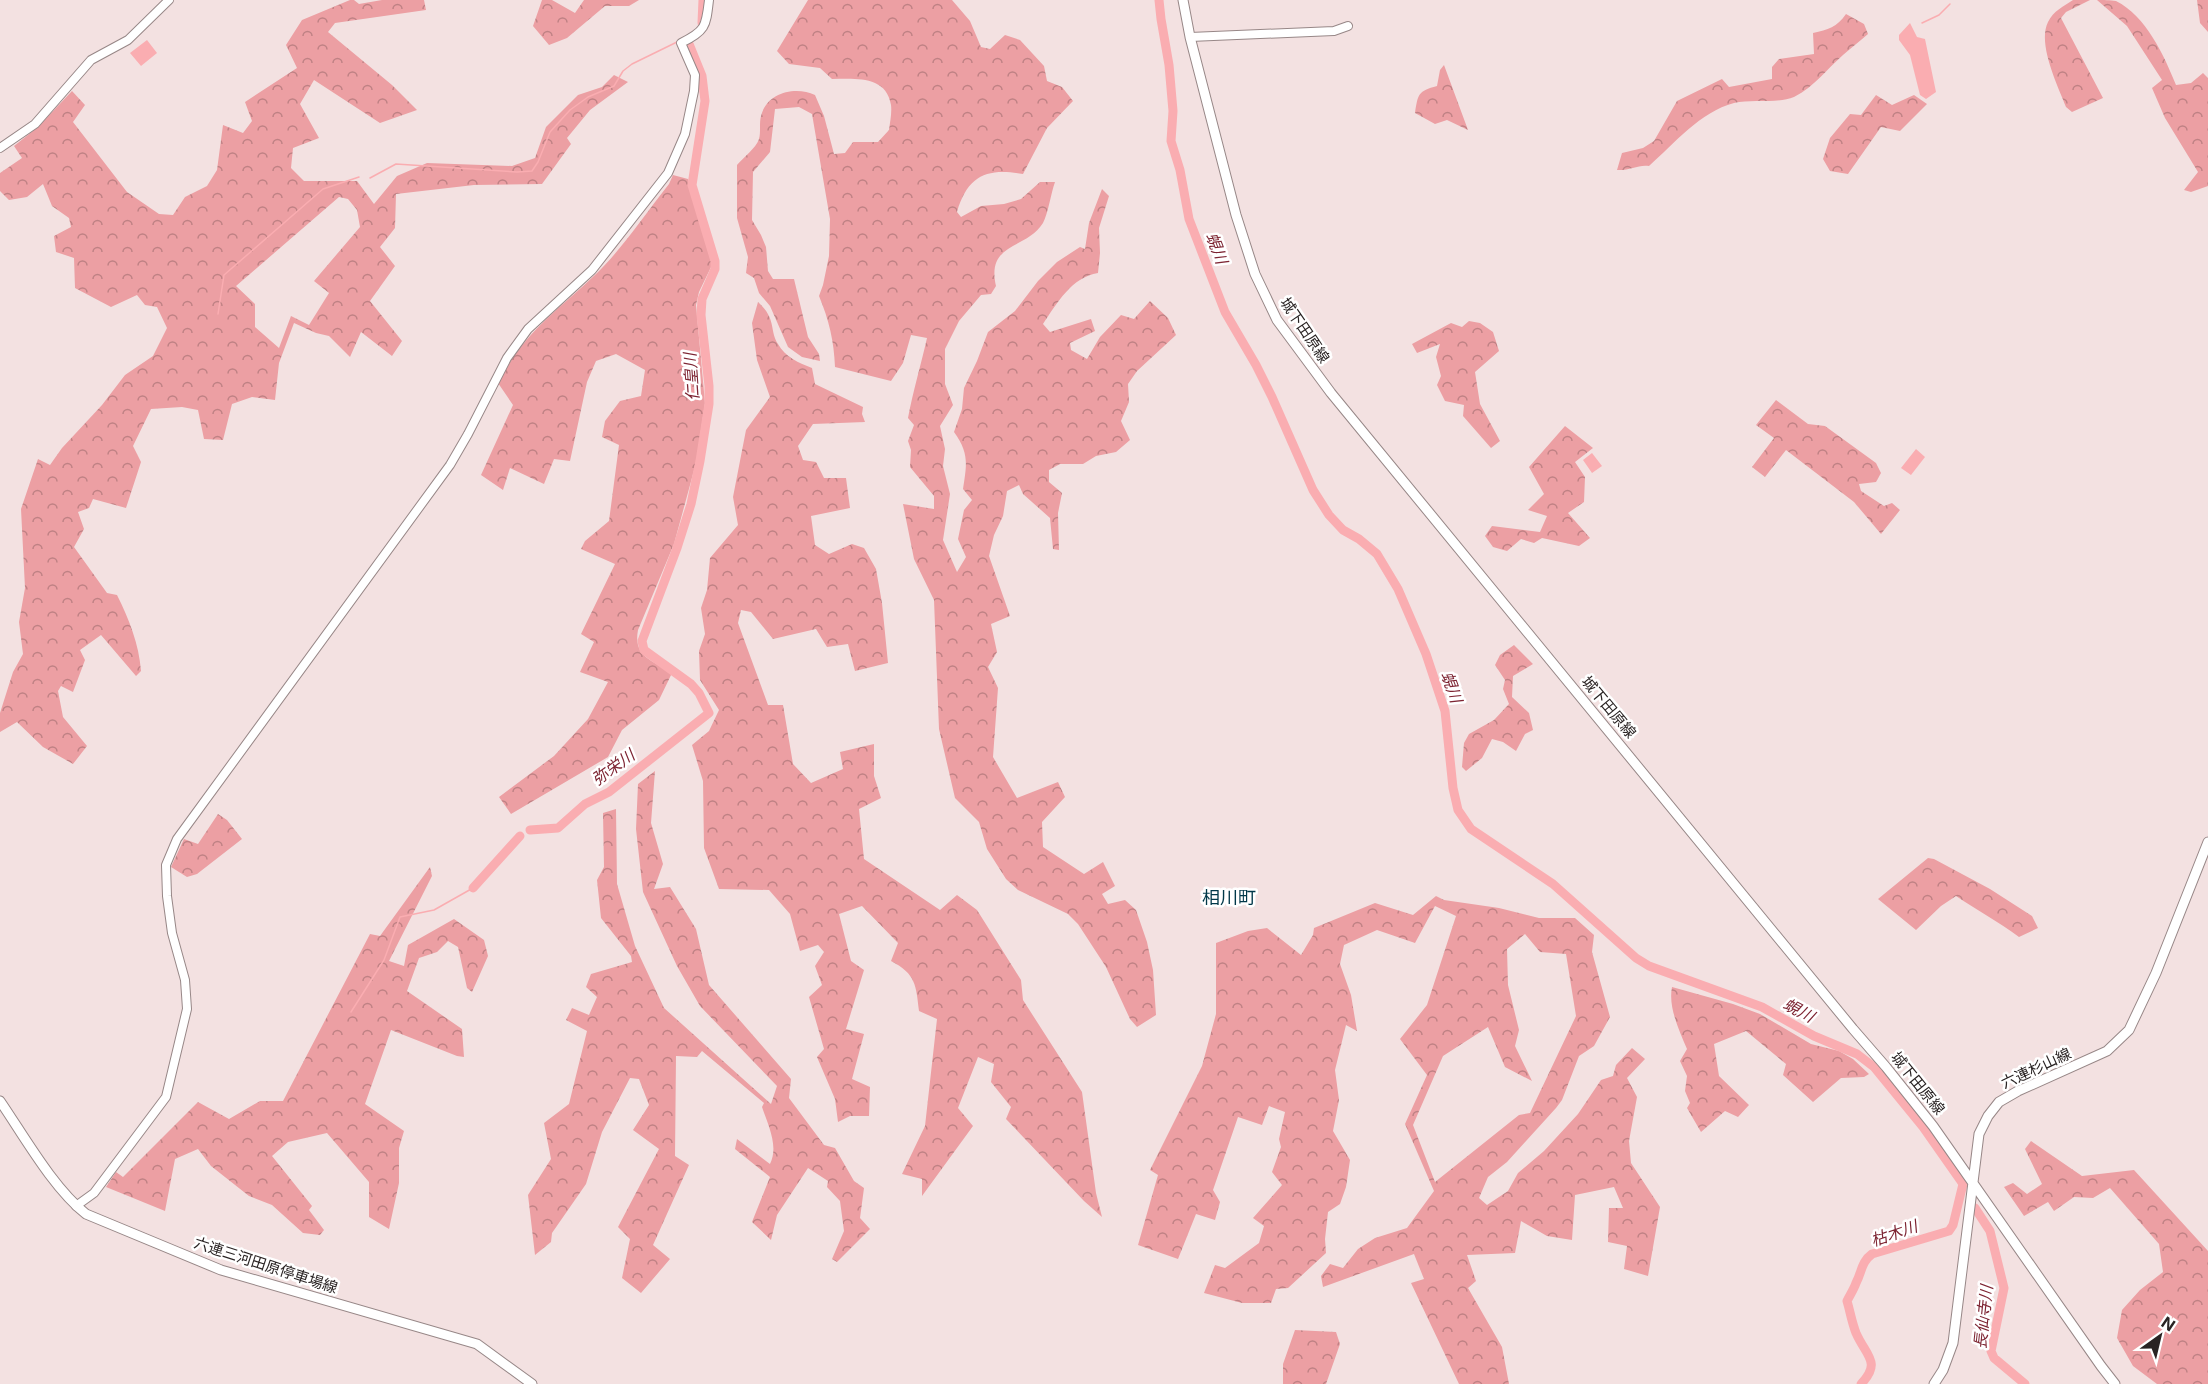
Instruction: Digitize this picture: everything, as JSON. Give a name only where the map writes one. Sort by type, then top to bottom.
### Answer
[{"type":"main road","name":"城下田原線","points":[[1183,0],[1190,37],[1236,214],[1264,295],[1290,340],[1331,393],[1933,1126],[2115,1384]]},
{"type":"main road","name":"六連杉山線","points":[[1934,1384],[1953,1343],[1979,1134],[1988,1116],[1999,1102],[2018,1091],[2107,1051],[2129,1029],[2156,974],[2208,842]]},
{"type":"main road","name":"六連三河田原停車場線","points":[[0,1101],[61,1190],[86,1214],[221,1270],[477,1344],[532,1384]]},
{"type":"street","points":[[0,148],[35,124],[91,60],[128,40],[169,0]]},
{"type":"street","points":[[76,1206],[94,1193],[166,1096],[187,1009],[185,980],[172,933],[166,896],[166,865],[177,839],[450,465],[507,358],[528,329],[592,270],[668,173],[685,134],[694,91],[695,75],[681,43],[701,32],[705,26],[709,0]]},
{"type":"street","points":[[1190,37],[1334,31],[1348,26]]},
{"type":"green space","points":[[350,0],[359,4],[382,0],[424,0],[426,10],[335,23],[328,32],[392,85],[417,110],[380,123],[314,80],[300,104],[319,138],[293,148],[291,168],[304,181],[357,181],[374,204],[397,176],[427,163],[512,166],[535,158],[546,127],[578,95],[602,87],[614,75],[628,82],[590,110],[567,138],[571,144],[542,184],[474,185],[396,194],[395,228],[380,247],[395,266],[370,301],[402,341],[392,356],[361,332],[350,357],[329,336],[294,323],[279,363],[275,400],[252,397],[232,404],[223,440],[204,439],[198,410],[182,407],[151,409],[133,446],[141,462],[126,508],[93,499],[89,508],[78,512],[84,529],[74,547],[107,593],[117,595],[133,632],[141,671],[136,676],[101,635],[80,650],[85,660],[73,692],[61,686],[58,691],[63,717],[87,746],[73,764],[43,747],[17,722],[0,732],[0,713],[13,672],[23,654],[19,622],[25,588],[21,509],[38,459],[50,465],[125,375],[153,356],[167,328],[157,307],[145,305],[137,295],[111,307],[75,288],[74,258],[56,252],[54,236],[71,227],[69,218],[52,206],[43,184],[27,197],[9,200],[0,191],[0,173],[22,158],[14,146],[38,127],[72,91],[85,105],[73,122],[127,192],[159,214],[173,215],[185,197],[207,186],[217,170],[223,125],[243,133],[252,121],[245,102],[297,68],[286,45],[302,20]],"holes":[[[339,197],[348,199],[357,210],[360,227],[314,281],[329,293],[309,325],[291,316],[279,348],[255,327],[255,304],[236,286]]]},
{"type":"green space","points":[[542,0],[552,0],[575,13],[584,0],[639,0],[629,6],[605,6],[567,38],[549,45],[533,26]]},
{"type":"green space","points":[[808,0],[952,0],[970,21],[981,47],[990,49],[1005,35],[1020,40],[1044,66],[1047,81],[1062,87],[1073,101],[1047,128],[1023,174],[999,172],[981,177],[967,190],[957,212],[961,217],[981,206],[1004,204],[1021,199],[1040,182],[1055,182],[1043,223],[1036,232],[1002,254],[994,272],[996,286],[991,294],[981,295],[959,321],[945,349],[945,384],[953,405],[940,426],[945,449],[943,466],[950,494],[943,540],[957,572],[966,557],[958,539],[964,510],[972,500],[963,489],[966,459],[954,432],[962,409],[964,388],[988,332],[1015,311],[1038,281],[1057,262],[1080,247],[1085,249],[1089,223],[1102,189],[1109,196],[1099,228],[1098,273],[1089,275],[1073,285],[1043,324],[1050,332],[1091,319],[1095,331],[1070,343],[1071,350],[1087,359],[1100,337],[1121,315],[1134,319],[1150,301],[1168,318],[1176,335],[1137,371],[1128,384],[1129,402],[1121,421],[1130,440],[1116,452],[1096,456],[1083,464],[1060,464],[1049,470],[1049,482],[1062,493],[1058,513],[1059,550],[1053,549],[1050,518],[1023,494],[1019,485],[1007,491],[1003,516],[994,535],[989,556],[1010,616],[991,624],[997,652],[988,667],[998,688],[993,757],[1017,798],[1058,782],[1065,797],[1042,822],[1043,847],[1084,874],[1103,862],[1115,886],[1102,894],[1108,904],[1125,900],[1136,910],[1147,942],[1153,970],[1156,1015],[1137,1027],[1130,1019],[1106,967],[1078,924],[1068,914],[1018,890],[1006,879],[987,849],[979,822],[955,798],[939,729],[934,600],[914,559],[903,504],[934,509],[934,496],[910,467],[911,450],[908,441],[914,425],[908,418],[927,338],[911,335],[903,363],[891,381],[835,367],[830,331],[819,296],[829,256],[830,219],[812,114],[799,107],[775,109],[770,152],[753,172],[752,220],[766,247],[768,271],[773,279],[794,279],[808,337],[819,354],[820,361],[802,357],[788,347],[770,306],[759,293],[754,278],[746,273],[748,257],[737,218],[737,165],[752,149],[760,136],[761,116],[769,101],[791,91],[815,95],[824,116],[834,154],[845,153],[853,142],[878,142],[889,130],[891,105],[883,88],[859,79],[832,79],[820,68],[789,64],[777,51]]},
{"type":"green space","points":[[2073,0],[2090,0],[2066,12],[2061,18],[2103,98],[2072,112],[2066,107],[2054,77],[2047,53],[2045,31],[2050,18]]},
{"type":"green space","points":[[2097,0],[2116,1],[2136,16],[2160,49],[2176,85],[2191,83],[2203,73],[2208,78],[2208,186],[2191,192],[2184,190],[2198,172],[2165,118],[2152,88],[2162,80],[2127,26]]},
{"type":"green space","points":[[2197,0],[2208,0],[2208,32],[2200,23]]},
{"type":"green space","points":[[1846,14],[1864,24],[1868,34],[1801,93],[1788,99],[1741,102],[1722,107],[1688,129],[1649,166],[1617,170],[1622,153],[1643,148],[1654,141],[1677,101],[1722,79],[1729,87],[1772,79],[1772,67],[1779,59],[1814,54],[1813,33],[1832,27]]},
{"type":"green space","points":[[1444,65],[1468,130],[1447,120],[1435,124],[1415,113],[1420,94],[1437,86],[1440,70]]},
{"type":"green space","points":[[1876,95],[1892,105],[1914,95],[1927,104],[1900,131],[1881,127],[1848,174],[1830,171],[1823,159],[1830,138],[1850,114],[1861,115]]},
{"type":"green space","points":[[673,175],[688,179],[712,265],[699,292],[696,305],[705,403],[696,463],[674,544],[638,630],[637,639],[641,652],[646,657],[672,673],[659,700],[622,730],[608,757],[511,814],[499,797],[554,756],[588,719],[608,682],[580,672],[594,642],[581,634],[615,564],[581,549],[585,541],[609,521],[619,445],[602,437],[605,421],[620,401],[641,396],[645,370],[616,354],[596,361],[587,382],[570,461],[554,459],[544,484],[510,468],[503,490],[481,475],[513,405],[498,383],[508,365],[530,336],[615,253],[669,184]]},
{"type":"green space","points":[[758,302],[768,314],[775,339],[781,349],[793,359],[812,368],[815,384],[863,407],[862,414],[865,422],[813,424],[798,446],[803,460],[816,462],[824,478],[846,478],[850,508],[811,516],[815,545],[829,554],[852,544],[864,548],[876,569],[888,663],[855,671],[848,644],[827,647],[816,629],[773,639],[751,612],[741,610],[738,623],[768,705],[783,705],[793,764],[811,783],[843,769],[840,752],[874,744],[874,776],[881,798],[859,809],[864,859],[940,910],[957,895],[977,910],[1021,980],[1023,1000],[1082,1092],[1096,1193],[1102,1217],[1006,1119],[1011,1107],[991,1082],[994,1064],[978,1057],[958,1108],[973,1126],[922,1196],[922,1179],[902,1174],[925,1126],[937,1019],[919,1011],[913,981],[906,971],[891,961],[898,943],[862,906],[839,914],[851,961],[864,970],[846,1029],[864,1034],[852,1079],[870,1087],[869,1116],[850,1116],[838,1122],[835,1099],[817,1057],[824,1049],[809,997],[822,985],[815,966],[824,952],[818,945],[800,951],[790,914],[769,890],[719,889],[704,848],[703,781],[692,745],[709,731],[719,710],[700,680],[699,651],[705,634],[701,608],[707,590],[710,558],[738,525],[733,497],[746,430],[770,397],[757,360],[752,323]]},
{"type":"green space","points":[[1469,321],[1480,323],[1493,332],[1499,351],[1475,372],[1480,404],[1500,441],[1491,448],[1463,416],[1464,405],[1445,401],[1437,385],[1441,376],[1436,357],[1440,344],[1417,353],[1412,344],[1451,323],[1462,327]]},
{"type":"green space","points":[[1776,400],[1808,424],[1825,426],[1876,463],[1881,473],[1876,482],[1859,484],[1861,491],[1884,506],[1892,503],[1900,510],[1881,534],[1854,502],[1786,450],[1765,477],[1752,467],[1774,438],[1756,425]]},
{"type":"green space","points":[[1565,426],[1593,448],[1575,462],[1585,477],[1584,502],[1568,513],[1590,538],[1579,546],[1542,538],[1534,543],[1521,539],[1507,551],[1493,547],[1485,536],[1492,526],[1540,532],[1547,516],[1528,510],[1544,494],[1529,467]]},
{"type":"green space","points":[[1514,645],[1533,664],[1513,676],[1512,697],[1529,713],[1533,730],[1525,734],[1516,751],[1503,742],[1492,739],[1482,758],[1466,771],[1462,767],[1464,743],[1469,734],[1494,720],[1509,704],[1503,689],[1505,680],[1495,665],[1500,655]]},
{"type":"green space","points":[[655,771],[651,823],[663,864],[654,889],[670,887],[696,929],[709,985],[791,1079],[789,1098],[824,1145],[835,1148],[854,1181],[864,1188],[860,1218],[870,1229],[837,1262],[832,1259],[844,1231],[840,1201],[827,1187],[828,1181],[808,1168],[777,1215],[771,1240],[752,1222],[770,1177],[735,1149],[737,1139],[770,1164],[773,1143],[762,1107],[764,1103],[702,1051],[697,1057],[676,1056],[675,1156],[689,1165],[653,1245],[670,1259],[641,1293],[622,1278],[630,1239],[618,1227],[659,1149],[633,1130],[649,1105],[639,1079],[630,1078],[602,1132],[586,1184],[552,1233],[551,1242],[535,1255],[528,1195],[551,1159],[544,1123],[569,1104],[587,1031],[566,1020],[572,1008],[589,1015],[597,997],[586,987],[591,974],[632,962],[631,956],[601,918],[597,880],[604,867],[603,813],[616,809],[617,884],[635,946],[664,1008],[771,1104],[777,1086],[700,1006],[677,966],[643,892],[636,829],[638,784]]},
{"type":"green space","points":[[218,814],[227,820],[242,839],[197,874],[187,877],[171,867],[184,839],[198,844]]},
{"type":"green space","points":[[1928,858],[1990,889],[2032,916],[2038,928],[2019,937],[1956,896],[1941,906],[1916,930],[1878,899]]},
{"type":"green space","points":[[430,867],[432,876],[389,961],[404,966],[408,945],[454,919],[484,940],[488,956],[472,992],[467,988],[458,947],[448,941],[437,952],[419,958],[407,991],[462,1029],[464,1057],[391,1030],[365,1104],[404,1131],[399,1148],[399,1183],[389,1229],[369,1217],[369,1182],[327,1133],[288,1142],[272,1156],[312,1206],[309,1210],[324,1230],[320,1235],[303,1233],[272,1205],[249,1196],[211,1166],[198,1149],[175,1159],[165,1211],[106,1187],[116,1172],[123,1177],[198,1102],[229,1119],[260,1101],[283,1101],[370,934],[380,936]]},
{"type":"green space","points":[[1436,896],[1444,900],[1499,908],[1539,918],[1575,918],[1594,935],[1592,952],[1610,1017],[1594,1046],[1579,1056],[1562,1100],[1556,1108],[1507,1162],[1488,1177],[1479,1198],[1487,1205],[1508,1191],[1518,1173],[1544,1151],[1578,1114],[1601,1080],[1613,1076],[1616,1065],[1632,1048],[1645,1059],[1627,1078],[1637,1097],[1629,1141],[1631,1163],[1660,1207],[1648,1276],[1624,1269],[1627,1246],[1608,1242],[1609,1208],[1623,1208],[1614,1187],[1575,1195],[1572,1240],[1547,1236],[1521,1221],[1515,1253],[1467,1255],[1476,1281],[1468,1288],[1502,1347],[1509,1384],[1459,1384],[1411,1283],[1424,1279],[1414,1254],[1323,1287],[1321,1276],[1330,1264],[1343,1268],[1358,1249],[1375,1238],[1407,1228],[1434,1191],[1405,1124],[1427,1075],[1400,1039],[1427,1005],[1456,916],[1435,906],[1415,943],[1377,930],[1344,945],[1340,964],[1351,995],[1357,1031],[1346,1025],[1335,1070],[1339,1100],[1333,1131],[1350,1160],[1346,1187],[1340,1204],[1328,1212],[1326,1253],[1288,1288],[1276,1289],[1271,1303],[1242,1303],[1204,1293],[1215,1265],[1225,1268],[1259,1243],[1264,1226],[1253,1218],[1282,1185],[1272,1172],[1281,1147],[1279,1139],[1285,1112],[1269,1106],[1262,1125],[1238,1117],[1213,1190],[1220,1202],[1215,1220],[1196,1214],[1178,1259],[1138,1245],[1158,1175],[1150,1170],[1202,1066],[1216,1014],[1216,943],[1248,931],[1267,928],[1301,955],[1313,935],[1314,928],[1375,903],[1413,915]],"holes":[[[1525,934],[1540,952],[1566,954],[1576,1016],[1530,1113],[1519,1115],[1435,1182],[1413,1125],[1443,1056],[1488,1027],[1505,1067],[1532,1081],[1515,1046],[1519,1030],[1508,985],[1507,949]]]},
{"type":"green space","points":[[1672,987],[1760,1014],[1811,1044],[1839,1051],[1853,1059],[1869,1074],[1864,1077],[1841,1078],[1813,1102],[1783,1075],[1786,1064],[1746,1031],[1714,1044],[1719,1076],[1749,1105],[1738,1117],[1725,1111],[1701,1132],[1687,1108],[1690,1103],[1685,1091],[1687,1076],[1680,1061],[1687,1049],[1673,1010]]},
{"type":"green space","points":[[2031,1141],[2082,1176],[2134,1170],[2208,1251],[2208,1384],[2157,1384],[2133,1366],[2117,1338],[2122,1310],[2140,1290],[2163,1272],[2159,1244],[2110,1188],[2093,1198],[2074,1197],[2054,1211],[2048,1202],[2024,1216],[2004,1187],[2013,1183],[2027,1194],[2042,1184],[2025,1149]]},
{"type":"green space","points":[[1295,1330],[1336,1332],[1340,1344],[1326,1384],[1283,1384],[1283,1364]]},
{"type":"shaded area","points":[[1910,23],[1917,37],[1925,39],[1936,92],[1926,99],[1920,95],[1910,55],[1899,40],[1899,35]]},
{"type":"shaded area","points":[[147,40],[157,53],[141,66],[130,53]]},
{"type":"shaded area","points":[[1916,449],[1925,457],[1911,475],[1901,468]]},
{"type":"shaded area","points":[[1592,453],[1602,466],[1592,473],[1583,460]]},
{"type":"waterway","name":"仁皇川","points":[[702,23],[703,0]]},
{"type":"waterway","name":"蜆川","points":[[1159,0],[1173,111],[1171,141],[1180,170],[1189,219],[1225,312],[1272,397],[1313,490],[1329,515],[1343,530],[1359,539],[1377,554],[1398,589],[1426,654],[1445,711],[1453,788],[1458,810],[1471,829],[1553,884],[1636,958],[1649,966],[1762,1007],[1814,1036],[1857,1054],[1874,1067],[1923,1127],[1963,1184],[1953,1225],[1949,1231],[1872,1254],[1864,1264],[1847,1301],[1856,1333],[1868,1353],[1871,1364],[1861,1384]]},
{"type":"waterway","points":[[1922,23],[1939,15],[1950,4]]},
{"type":"waterway","points":[[370,178],[396,164],[532,171],[550,132],[570,110],[588,97],[614,86],[623,71],[632,64],[677,42]]},
{"type":"waterway","name":"仁皇川","points":[[530,830],[558,828],[585,804],[609,792],[709,713],[699,693],[691,684],[644,650],[642,641],[691,504],[709,404],[701,315],[702,299],[715,269],[715,261],[692,185],[705,101],[702,76],[689,44]]},
{"type":"waterway","points":[[218,314],[224,275],[323,189],[359,177]]},
{"type":"waterway","name":"弥栄川","points":[[473,888],[520,836]]},
{"type":"waterway","points":[[351,1012],[384,960],[400,917],[434,910],[473,888]]},
{"type":"waterway","name":"長仙寺川","points":[[1975,1208],[1990,1231],[2004,1288],[1991,1351],[1994,1358],[2025,1384]]},
{"type":"district","name":"相川町","points":[[1229,897]]},
{"type":"water label","name":"枯木川","points":[[1894,1233]]}]
